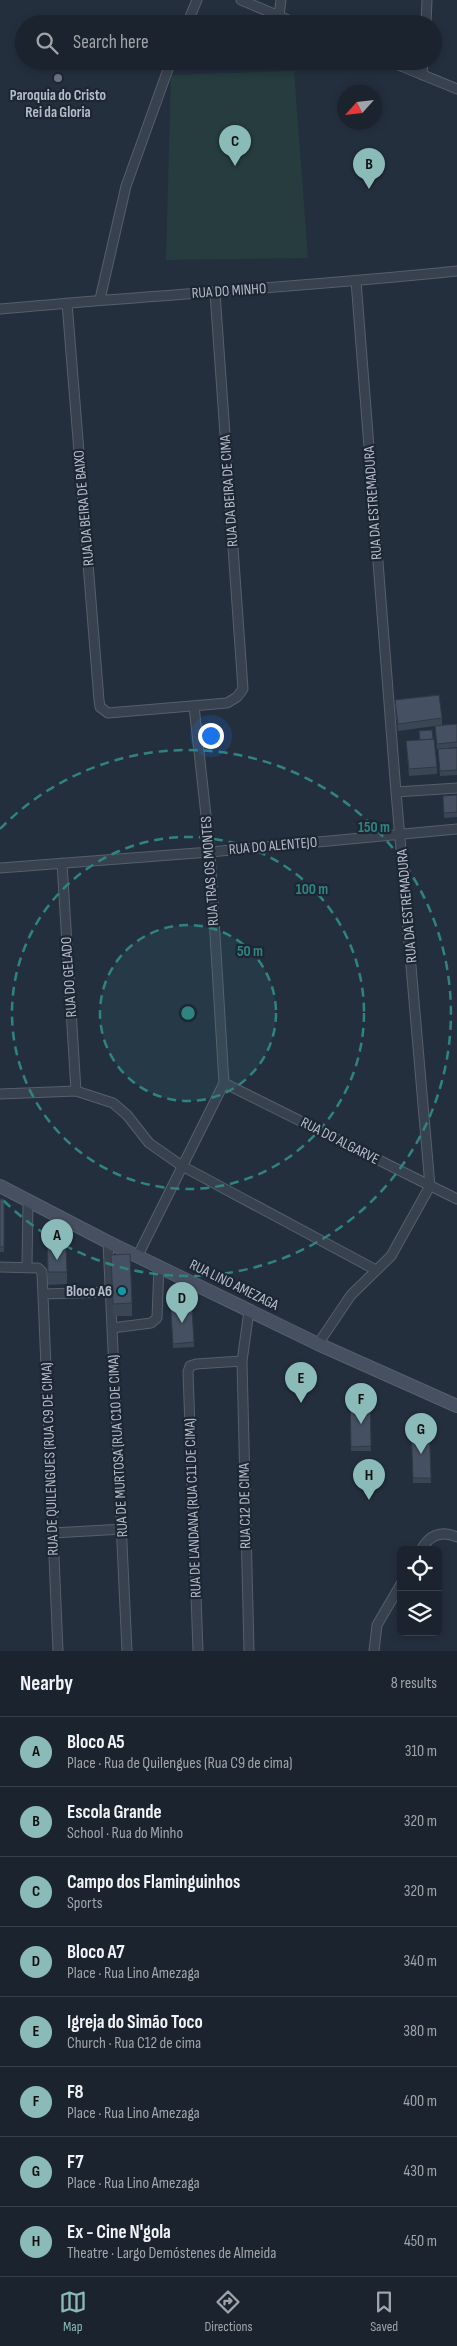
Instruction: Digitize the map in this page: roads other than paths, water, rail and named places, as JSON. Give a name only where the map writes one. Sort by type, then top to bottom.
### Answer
[{"type":"street","points":[[191,15],[197,0]]},
{"type":"street","points":[[241,0],[278,15]]},
{"type":"street","points":[[280,15],[281,0]]},
{"type":"street","points":[[426,15],[427,0]]},
{"type":"street","points":[[100,299],[126,186],[168,70]]},
{"type":"street","points":[[410,70],[457,89]]},
{"type":"street","points":[[422,70],[422,75]]},
{"type":"street","name":"RUA DO MINHO","points":[[0,309],[100,299],[215,293],[457,271]]},
{"type":"street","name":"RUA DA ESTREMADURA","points":[[356,281],[396,792],[430,1186]]},
{"type":"street","name":"RUA DA BEIRA DE CIMA","points":[[194,706],[227,703],[238,697],[243,688],[215,293]]},
{"type":"street","name":"RUA DA BEIRA DE BAIXO","points":[[67,303],[99,700],[104,712],[194,706]]},
{"type":"street","name":"RUA TRAS OS MONTES","points":[[194,706],[210,852],[224,1083]]},
{"type":"street","points":[[396,792],[457,788]]},
{"type":"street","name":"RUA DO ALENTEJO","points":[[0,868],[210,852],[457,829]]},
{"type":"street","name":"RUA DO GELADO","points":[[62,863],[76,1091]]},
{"type":"street","points":[[138,1255],[224,1083]]},
{"type":"street","name":"RUA DO ALGARVE","points":[[224,1083],[457,1199]]},
{"type":"street","points":[[0,1094],[76,1091],[113,1103],[120,1108],[149,1143],[182,1166],[376,1270]]},
{"type":"street","name":"RUA LINO AMEZAGA","points":[[0,1186],[108,1242],[138,1255],[249,1311],[457,1406]]},
{"type":"street","points":[[318,1344],[351,1295],[391,1256],[430,1186]]},
{"type":"street","points":[[0,1267],[28,1266],[28,1201]]},
{"type":"street","name":"RUA DE MURTOSA (RUA C10 DE CIMA)","points":[[108,1242],[128,1651]]},
{"type":"street","name":"RUA DE QUILENGUES (RUA C9 DE CIMA)","points":[[28,1266],[38,1268],[42,1272],[44,1294],[58,1651]]},
{"type":"street","points":[[112,1328],[151,1323],[157,1318],[159,1266]]},
{"type":"street","points":[[44,1294],[110,1292]]},
{"type":"street","name":"RUA C12 DE CIMA","points":[[249,1311],[242,1361],[249,1651]]},
{"type":"street","name":"RUA DE LANDANA (RUA C11 DE CIMA)","points":[[198,1651],[188,1372],[190,1366],[196,1364],[242,1361]]},
{"type":"street","points":[[53,1533],[123,1529]]},
{"type":"street","points":[[423,1546],[428,1540],[446,1532],[457,1537]]},
{"type":"street","points":[[374,1651],[377,1625],[397,1591]]},
{"type":"place","name":"Paroquia do Cristo Rei da Gloria","points":[[58,78]]},
{"type":"place","name":"Campo dos Flaminguinhos","points":[[235,166]]},
{"type":"place","name":"Escola Grande","points":[[369,189]]},
{"type":"place","name":"Bloco A5","points":[[57,1260]]},
{"type":"place","name":"Bloco A6","points":[[122,1291]]},
{"type":"place","name":"Bloco A7","points":[[182,1323]]},
{"type":"place","name":"Igreja do Simão Toco","points":[[301,1403]]},
{"type":"place","name":"F8","points":[[361,1424]]},
{"type":"place","name":"F7","points":[[421,1454]]},
{"type":"place","name":"Ex - Cine N'gola","points":[[369,1500]]}]
